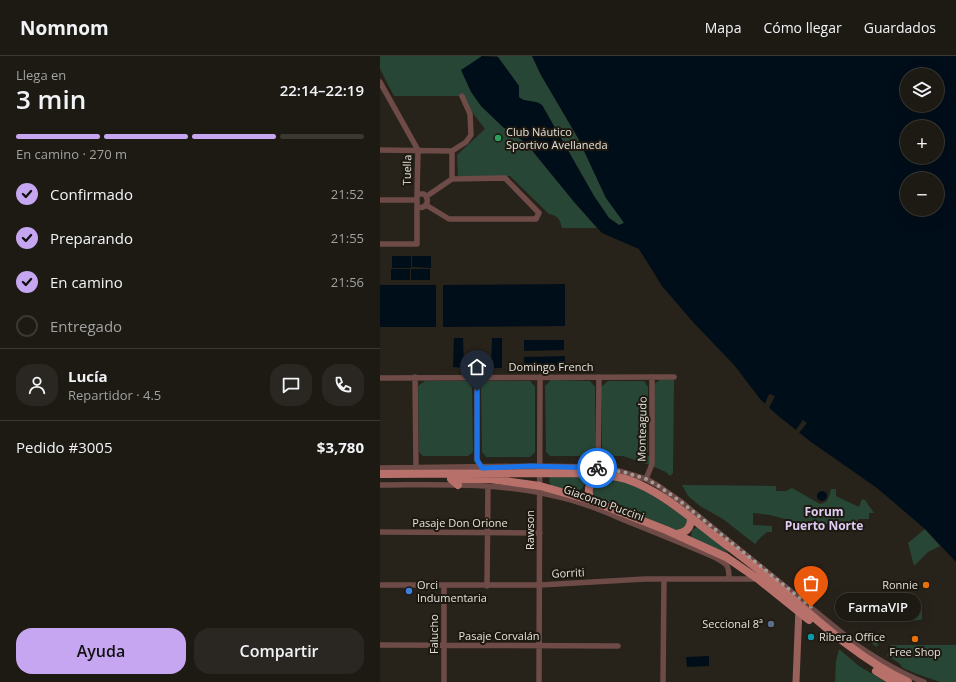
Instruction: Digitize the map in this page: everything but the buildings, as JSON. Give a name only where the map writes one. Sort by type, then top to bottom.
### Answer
[{"type":"main road","points":[[390,468],[398,474]]},
{"type":"main road","points":[[482,468],[490,473]]},
{"type":"main road","points":[[380,474],[490,473],[540,470],[584,473],[603,471],[632,481],[679,505],[691,518],[764,574],[874,670],[894,682]]},
{"type":"main road","points":[[590,500],[588,493],[589,486],[592,480],[603,471]]},
{"type":"main road","points":[[632,481],[643,478]]},
{"type":"main road","points":[[380,479],[490,479],[590,500],[676,534],[726,557],[799,604],[876,666],[908,682]]},
{"type":"main road","points":[[451,479],[458,485]]},
{"type":"main road","points":[[676,534],[682,534],[688,530],[691,524],[691,518]]},
{"type":"main road","points":[[796,682],[799,604]]},
{"type":"street","name":"Tuella","points":[[380,244],[417,244],[418,150],[381,85]]},
{"type":"street","points":[[380,150],[452,151],[466,142],[470,135],[470,114],[462,96]]},
{"type":"street","points":[[452,151],[452,179]]},
{"type":"street","points":[[417,207],[420,208],[426,206],[450,219],[536,219],[539,213],[505,178],[452,179],[427,196]]},
{"type":"street","points":[[380,200],[417,197],[420,193],[427,196]]},
{"type":"street","points":[[426,206],[428,201],[427,196]]},
{"type":"street","points":[[477,377],[477,460],[482,468]]},
{"type":"street","name":"Rawson","points":[[539,682],[540,377]]},
{"type":"street","points":[[599,377],[598,459],[603,471],[624,472],[643,478],[657,485],[799,604],[881,662],[924,682]]},
{"type":"street","name":"Monteagudo","points":[[643,478],[652,464],[652,377]]},
{"type":"street","name":"Domingo French","points":[[380,378],[674,377]]},
{"type":"street","points":[[415,378],[416,468]]},
{"type":"street","points":[[380,468],[482,468],[540,470]]},
{"type":"street","points":[[380,485],[458,485],[540,489]]},
{"type":"street","points":[[487,586],[488,486]]},
{"type":"street","name":"Giacomo Puccini","points":[[576,498],[726,563],[729,567],[729,579]]},
{"type":"street","name":"Pasaje Don Orione","points":[[380,532],[540,533]]},
{"type":"street","points":[[663,682],[664,579]]},
{"type":"street","name":"Gorriti","points":[[380,585],[487,586],[664,579],[758,579]]},
{"type":"street","name":"Falucho","points":[[444,586],[444,682]]},
{"type":"street","name":"Pasaje Corvalán","points":[[380,645],[618,646]]},
{"type":"green space","name":"Club Náutico Sportivo Avellaneda","points":[[380,56],[482,56],[477,60],[481,106],[503,127],[526,143],[597,228],[562,228],[558,218],[549,214],[510,176],[458,176],[457,155],[485,129],[472,112],[463,96],[394,96],[380,69]]},
{"type":"green space","name":"Club Náutico Sportivo Avellaneda","points":[[497,56],[532,56],[541,75],[578,138],[606,198],[621,216],[624,223],[619,225],[609,218],[594,196],[542,105],[521,100],[518,97],[519,86]]},
{"type":"green space","points":[[551,380],[590,381],[595,387],[595,452],[590,456],[550,456],[546,452],[545,386]]},
{"type":"green space","points":[[660,380],[674,380],[673,473],[670,476],[666,472],[654,467],[654,384]]},
{"type":"green space","points":[[425,381],[468,381],[472,387],[473,452],[468,456],[423,456],[419,452],[418,386]]},
{"type":"green space","points":[[487,381],[530,381],[535,387],[535,452],[530,457],[486,457],[482,452],[481,387]]},
{"type":"green space","points":[[608,381],[644,381],[648,387],[648,452],[646,454],[650,457],[650,465],[623,456],[607,456],[602,452],[601,387]]},
{"type":"green space","points":[[585,476],[585,484],[579,492],[551,486],[549,481],[550,477]]},
{"type":"green space","points":[[604,478],[621,480],[642,488],[687,518],[689,524],[678,531],[594,498],[590,491],[595,482]]},
{"type":"green space","points":[[682,485],[776,486],[776,491],[786,491],[792,488],[820,504],[827,501],[831,489],[836,489],[836,496],[859,507],[862,499],[865,500],[874,513],[869,513],[869,519],[858,519],[857,524],[790,524],[788,520],[770,515],[753,513],[753,525],[772,526],[772,532],[767,532],[755,544],[723,519],[700,506],[688,496]]},
{"type":"green space","points":[[698,526],[728,553],[691,538],[692,530]]},
{"type":"green space","points":[[925,529],[940,546],[928,552],[914,566],[908,543]]},
{"type":"green space","points":[[836,605],[848,605],[848,617]]},
{"type":"green space","points":[[913,609],[922,611],[921,620],[898,621],[896,619],[897,610]]},
{"type":"green space","points":[[864,633],[878,644],[877,647],[867,640],[863,635]]},
{"type":"green space","points":[[891,645],[956,645],[956,682],[940,682],[903,668],[899,663],[887,656]]},
{"type":"green space","points":[[839,649],[859,666],[886,682],[835,682],[836,661]]},
{"type":"water","points":[[482,56],[498,57],[519,86],[519,97],[521,99],[536,102],[542,105],[594,196],[609,218],[619,225],[624,223],[606,198],[578,138],[541,75],[532,56],[956,56],[956,562],[925,529],[877,488],[811,442],[760,399],[735,366],[693,322],[662,286],[639,249],[602,233],[575,203],[526,143],[503,127],[481,106],[471,92],[461,70]]},
{"type":"water","points":[[392,256],[411,256],[411,268],[392,268]]},
{"type":"water","points":[[412,256],[431,256],[431,268],[412,267]]},
{"type":"water","points":[[391,269],[410,269],[410,280],[391,280]]},
{"type":"water","points":[[411,269],[430,269],[430,280],[411,280]]},
{"type":"water","points":[[565,284],[565,326],[443,327],[443,285]]},
{"type":"water","points":[[380,285],[436,285],[436,327],[380,327]]},
{"type":"water","points":[[454,338],[463,338],[464,368],[453,367]]},
{"type":"water","points":[[492,338],[502,338],[502,368],[491,368]]},
{"type":"water","points":[[524,340],[564,340],[564,350],[524,351]]},
{"type":"water","points":[[565,356],[565,367],[524,368],[524,357]]},
{"type":"water","points":[[822,491],[827,496],[822,501],[817,496]]},
{"type":"water","points":[[709,656],[709,666],[687,667],[686,657]]},
{"type":"pier","points":[[769,394],[775,396],[768,410],[764,406]]},
{"type":"pier","points":[[803,420],[807,423],[798,434],[795,431]]},
{"type":"way so far","points":[[597,468],[612,469],[624,472],[646,479],[657,485],[680,501],[811,607]]},
{"type":"place","name":"Club Náutico Sportivo Avellaneda","points":[[498,138]]},
{"type":"place","name":"Ronnie","points":[[926,585]]},
{"type":"place","name":"Orci Indumentaria","points":[[409,591]]},
{"type":"place","name":"FarmaVIP","points":[[811,607]]},
{"type":"place","name":"Seccional 8ª","points":[[771,624]]},
{"type":"place","name":"Ribera Office","points":[[811,637]]},
{"type":"place","name":"Free Shop","points":[[915,639]]},
{"type":"district","name":"Forum Puerto Norte","points":[[824,519]]},
{"type":"route","points":[[477,391],[477,460],[482,468],[532,466],[597,468]]}]
